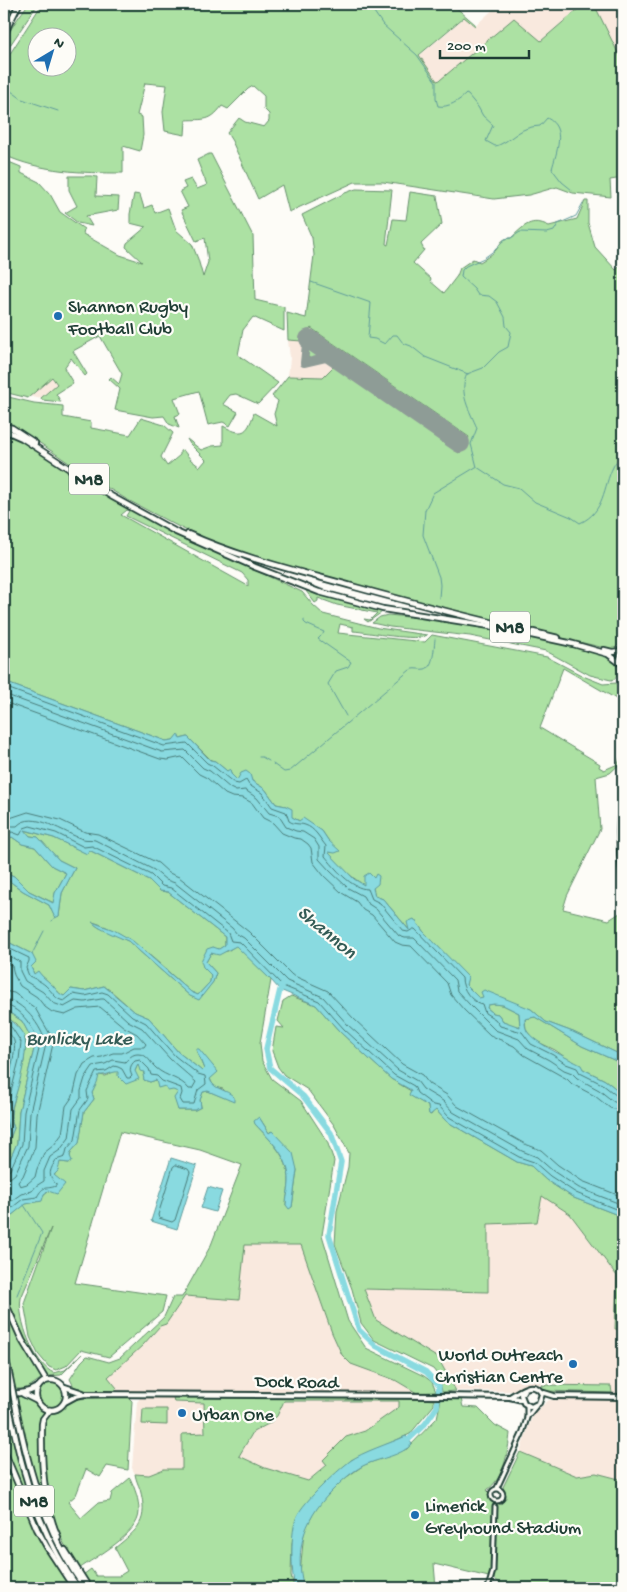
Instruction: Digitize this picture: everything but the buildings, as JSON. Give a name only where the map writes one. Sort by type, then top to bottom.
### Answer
[{"type":"main road","points":[[4,10],[6,4]]},
{"type":"main road","points":[[4,34],[19,4]]},
{"type":"main road","name":"N18","points":[[4,426],[28,437],[128,503],[214,546],[278,567],[420,605],[612,652],[622,649]]},
{"type":"main road","name":"N18","points":[[4,430],[22,438],[111,496],[176,532],[247,564],[319,592],[383,609],[490,626],[565,642],[608,654],[622,665]]},
{"type":"main road","points":[[623,525],[623,585]]},
{"type":"main road","points":[[622,665],[623,642]]},
{"type":"main road","points":[[623,785],[618,822],[620,862],[623,879]]},
{"type":"main road","points":[[4,1300],[22,1340],[46,1380]]},
{"type":"main road","name":"N18","points":[[4,1350],[28,1463],[44,1513],[80,1588]]},
{"type":"main road","points":[[5,1393],[32,1391],[46,1380],[58,1380],[66,1392],[65,1402],[58,1408],[50,1410],[20,1393]]},
{"type":"main road","name":"N18","points":[[4,1384],[25,1474],[36,1510],[56,1552],[80,1588]]},
{"type":"main road","points":[[554,1396],[542,1400],[536,1406],[527,1405],[522,1400],[521,1395],[527,1387],[534,1386],[542,1392],[554,1396],[623,1397]]},
{"type":"main road","points":[[37,1401],[38,1387]]},
{"type":"main road","name":"Dock Road","points":[[65,1388],[85,1394]]},
{"type":"main road","name":"Dock Road","points":[[510,1397],[524,1390]]},
{"type":"main road","points":[[542,1392],[542,1400]]},
{"type":"main road","name":"Dock Road","points":[[65,1402],[85,1394],[443,1396],[510,1397],[522,1400]]},
{"type":"main road","name":"N18","points":[[50,1410],[43,1419],[42,1424],[46,1491],[51,1519],[80,1588]]},
{"type":"main road","name":"N18","points":[[4,1451],[37,1529],[47,1547],[80,1588]]},
{"type":"main road","name":"N18","points":[[62,1547],[89,1588]]},
{"type":"street","points":[[495,1507],[503,1496],[499,1489],[500,1482],[522,1434],[527,1418],[527,1405]]},
{"type":"street","points":[[527,1418],[536,1406]]},
{"type":"street","points":[[488,1588],[493,1571],[495,1507],[490,1493],[499,1489]]},
{"type":"street","points":[[493,1500],[500,1500]]},
{"type":"shaded area","points":[[499,4],[584,4],[541,41],[436,81],[419,56],[465,17],[475,26]]},
{"type":"shaded area","points":[[594,4],[623,4],[623,63]]},
{"type":"shaded area","points":[[311,328],[469,437],[459,453],[334,366],[323,377],[288,376],[290,358],[288,340],[302,341]]},
{"type":"shaded area","points":[[52,377],[57,384],[41,398],[29,396]]},
{"type":"shaded area","points":[[542,1195],[570,1214],[617,1276],[615,1328],[623,1329],[623,1394],[612,1393],[611,1386],[526,1384],[517,1391],[456,1391],[438,1358],[376,1320],[363,1289],[487,1292],[488,1224],[537,1222]]},
{"type":"shaded area","points":[[244,1245],[302,1245],[332,1333],[342,1355],[351,1364],[395,1380],[417,1393],[114,1391],[116,1388],[108,1377],[143,1345],[160,1326],[166,1324],[185,1296]]},
{"type":"shaded area","points":[[173,1397],[174,1402],[204,1403],[205,1434],[182,1434],[182,1469],[164,1469],[149,1475],[135,1474],[132,1468],[137,1402],[140,1398]]},
{"type":"shaded area","points":[[549,1400],[623,1400],[623,1480],[596,1473],[577,1476],[520,1452],[533,1414]]},
{"type":"shaded area","points":[[283,1401],[399,1401],[399,1407],[365,1431],[346,1437],[323,1460],[327,1464],[308,1481],[265,1468],[239,1456],[253,1432],[270,1423],[277,1416]]},
{"type":"green space","points":[[28,4],[38,4],[4,54],[9,33]]},
{"type":"green space","points":[[42,4],[452,4],[476,25],[464,17],[419,55],[437,81],[514,18],[541,41],[584,4],[594,4],[623,63],[623,178],[610,180],[611,197],[573,193],[557,187],[529,195],[494,199],[383,182],[355,182],[289,212],[282,185],[258,199],[227,133],[239,118],[245,122],[264,127],[269,121],[269,114],[264,109],[264,96],[253,86],[228,109],[222,106],[214,115],[206,119],[186,120],[185,135],[165,131],[163,112],[167,85],[145,83],[137,115],[142,117],[143,135],[140,151],[123,146],[123,173],[92,173],[47,168],[18,161],[4,155],[4,63]]},
{"type":"green space","points":[[211,154],[253,236],[255,300],[284,307],[284,331],[253,317],[243,330],[238,355],[278,383],[258,404],[236,394],[230,395],[223,404],[238,412],[230,426],[223,422],[208,425],[199,391],[174,398],[180,414],[175,416],[179,428],[169,424],[164,416],[153,417],[115,410],[120,389],[109,379],[111,377],[119,384],[122,374],[100,336],[73,351],[87,374],[85,376],[71,358],[64,368],[73,383],[56,394],[61,402],[42,400],[41,398],[57,384],[52,377],[28,398],[4,392],[4,160],[21,167],[21,173],[39,182],[50,194],[60,212],[84,229],[83,234],[120,255],[142,262],[126,247],[127,243],[146,227],[130,223],[134,194],[140,195],[144,208],[152,205],[155,213],[168,208],[176,230],[192,244],[203,277],[208,262],[205,238],[196,241],[181,210],[188,207],[180,191],[186,188],[183,182],[191,179],[197,189],[207,185],[197,160]]},
{"type":"green space","points":[[69,176],[97,177],[96,196],[119,197],[118,210],[86,216],[92,226],[78,223],[65,213],[77,206],[69,190]]},
{"type":"green space","points":[[356,189],[392,190],[386,244],[388,245],[393,219],[406,220],[410,192],[437,196],[442,224],[421,244],[424,250],[413,263],[444,293],[457,276],[460,268],[473,259],[482,261],[495,251],[503,241],[511,238],[528,224],[537,222],[549,226],[577,219],[585,201],[588,201],[588,223],[595,247],[616,270],[623,263],[623,477],[618,556],[623,630],[618,645],[613,650],[458,613],[232,551],[181,528],[126,499],[82,472],[18,428],[4,423],[4,396],[34,403],[63,406],[63,417],[91,422],[91,428],[130,435],[141,418],[164,425],[173,433],[161,457],[167,466],[183,450],[200,467],[206,460],[187,439],[201,450],[223,445],[223,426],[243,432],[249,426],[254,413],[277,426],[274,414],[278,401],[272,396],[288,376],[323,377],[334,366],[459,453],[469,437],[311,328],[302,341],[288,340],[287,313],[306,318],[314,255],[312,238],[302,215]]},
{"type":"green space","points":[[308,343],[311,343],[329,356],[309,360],[309,357],[306,358]]},
{"type":"green space","points":[[4,432],[21,438],[84,482],[173,532],[302,592],[323,614],[378,628],[427,635],[422,637],[403,637],[380,635],[353,631],[353,627],[340,624],[338,633],[425,642],[432,635],[547,657],[603,684],[616,683],[621,693],[621,698],[618,700],[563,668],[540,728],[600,764],[599,767],[604,770],[618,764],[622,753],[623,739],[623,761],[610,773],[596,777],[600,829],[567,896],[563,909],[609,920],[623,911],[623,1056],[573,1032],[546,1022],[531,1009],[483,997],[479,999],[466,985],[467,977],[414,919],[410,931],[383,899],[375,896],[373,888],[374,878],[371,876],[364,885],[335,861],[327,851],[328,840],[322,831],[291,817],[286,806],[276,804],[265,789],[252,781],[250,777],[237,780],[230,770],[227,771],[211,760],[188,737],[180,739],[178,735],[173,740],[166,741],[4,682]],"holes":[[[127,510],[129,511],[126,516],[242,573],[248,580],[248,586],[121,515]]]},
{"type":"green space","points":[[307,590],[385,610],[368,622],[364,619],[370,620],[377,613],[337,605],[318,598],[318,601],[315,603]]},
{"type":"green space","points":[[388,615],[469,623],[532,636],[611,657],[615,660],[618,672],[615,679],[611,680],[590,675],[546,651],[470,636],[390,627],[372,623],[380,617]]},
{"type":"green space","points":[[24,830],[54,838],[86,853],[89,850],[149,880],[160,891],[168,892],[225,937],[225,945],[218,950],[213,947],[203,967],[211,975],[210,982],[198,995],[191,992],[121,934],[93,922],[98,927],[128,941],[190,996],[199,999],[213,982],[216,973],[206,962],[211,953],[228,951],[236,945],[271,980],[260,1043],[262,1061],[272,1079],[301,1101],[327,1141],[334,1161],[322,1235],[348,1321],[366,1348],[424,1376],[432,1382],[436,1392],[417,1393],[395,1380],[351,1364],[342,1355],[332,1333],[301,1245],[245,1245],[239,1300],[185,1296],[166,1324],[160,1326],[143,1345],[108,1377],[117,1388],[114,1391],[81,1391],[80,1388],[74,1387],[70,1379],[87,1356],[109,1362],[120,1358],[164,1317],[173,1297],[182,1297],[211,1245],[242,1165],[200,1150],[120,1132],[75,1283],[166,1296],[162,1312],[109,1357],[81,1350],[66,1366],[56,1370],[49,1367],[38,1354],[30,1337],[24,1303],[51,1228],[21,1298],[20,1307],[24,1328],[28,1340],[40,1361],[54,1373],[65,1370],[82,1354],[61,1375],[49,1376],[44,1374],[30,1350],[4,1291],[4,1217],[12,1215],[25,1204],[41,1201],[44,1194],[48,1191],[60,1162],[69,1163],[71,1152],[79,1143],[84,1112],[94,1099],[92,1093],[98,1075],[106,1076],[114,1071],[135,1071],[138,1064],[140,1069],[145,1071],[144,1080],[150,1082],[156,1080],[178,1092],[178,1110],[195,1110],[201,1107],[200,1100],[203,1092],[208,1091],[233,1101],[223,1089],[214,1087],[196,1050],[204,1069],[202,1071],[178,1052],[149,1018],[135,1012],[104,986],[84,991],[71,989],[64,996],[38,972],[34,974],[31,967],[32,954],[4,940],[4,877],[23,891],[49,905],[55,917],[59,916],[62,893],[75,868],[59,860],[38,837],[30,836]],"holes":[[[259,1117],[269,1133],[271,1131],[297,1170],[292,1207],[286,1205],[289,1182],[286,1165],[278,1150],[255,1124]]]},
{"type":"green space","points":[[12,837],[22,844],[35,847],[52,866],[66,873],[55,893],[54,903],[29,891],[14,876],[4,872],[4,841]]},
{"type":"green space","points":[[291,996],[316,1005],[340,1032],[391,1079],[411,1091],[410,1095],[428,1106],[429,1114],[431,1115],[435,1109],[446,1121],[517,1162],[531,1166],[546,1180],[574,1198],[623,1217],[623,1329],[615,1329],[617,1276],[570,1214],[542,1196],[537,1222],[488,1224],[488,1292],[364,1289],[376,1320],[438,1358],[456,1391],[442,1392],[440,1378],[433,1369],[374,1340],[361,1323],[352,1289],[335,1244],[337,1211],[348,1167],[349,1153],[334,1125],[308,1090],[284,1075],[278,1067],[272,1051],[276,1027],[284,1028],[278,1021],[283,1001]]},
{"type":"green space","points":[[488,1005],[503,1005],[519,1013],[520,1028],[503,1021],[498,1014],[493,1013],[487,1008]]},
{"type":"green space","points":[[4,1009],[22,1021],[35,1045],[19,1111],[17,1143],[4,1173],[4,1153],[14,1128],[10,1117],[24,1061],[26,1041],[16,1024],[4,1015]]},
{"type":"green space","points":[[535,1017],[582,1046],[623,1064],[623,1092],[620,1092],[605,1080],[583,1069],[555,1050],[534,1040],[526,1030],[525,1019]]},
{"type":"green space","points":[[4,1303],[28,1355],[42,1378],[26,1389],[14,1389],[4,1339]]},
{"type":"green space","points":[[51,1381],[60,1385],[64,1394],[60,1403],[51,1407],[42,1403],[38,1394],[42,1385]]},
{"type":"green space","points":[[542,1385],[611,1386],[612,1393],[545,1391]]},
{"type":"green space","points":[[16,1396],[29,1399],[45,1411],[41,1420],[39,1446],[41,1476],[47,1513],[32,1469]]},
{"type":"green space","points":[[4,1397],[19,1461],[35,1515],[52,1548],[50,1548],[32,1512],[4,1445]]},
{"type":"green space","points":[[128,1397],[132,1401],[128,1470],[107,1466],[100,1477],[86,1469],[76,1495],[68,1502],[81,1518],[98,1503],[110,1501],[112,1493],[130,1478],[138,1503],[139,1512],[137,1520],[124,1537],[79,1569],[60,1536],[52,1513],[44,1457],[45,1419],[50,1413],[60,1410],[73,1399]]},
{"type":"green space","points":[[173,1397],[422,1399],[434,1400],[434,1405],[410,1434],[351,1460],[297,1516],[292,1543],[291,1575],[294,1588],[92,1588],[83,1575],[91,1569],[96,1576],[119,1576],[127,1571],[115,1548],[135,1530],[140,1524],[142,1517],[142,1500],[135,1474],[149,1475],[164,1469],[182,1469],[182,1434],[205,1433],[204,1403],[174,1402]],"holes":[[[284,1401],[399,1401],[399,1407],[365,1431],[346,1437],[323,1460],[327,1465],[308,1481],[265,1468],[239,1456],[253,1432],[270,1423],[277,1416]]]},
{"type":"green space","points":[[441,1399],[461,1399],[463,1407],[478,1408],[495,1425],[510,1433],[504,1465],[493,1485],[487,1490],[500,1505],[506,1498],[503,1487],[520,1452],[577,1476],[596,1473],[623,1480],[623,1588],[507,1588],[493,1578],[434,1564],[436,1588],[304,1588],[300,1574],[304,1531],[318,1505],[344,1479],[364,1465],[407,1449],[437,1418]]},
{"type":"green space","points":[[143,1409],[167,1409],[167,1425],[142,1424]]},
{"type":"green space","points":[[4,1456],[23,1501],[72,1588],[65,1588],[62,1583],[52,1588],[39,1586],[38,1588],[4,1588]]},
{"type":"water","name":"Shannon","points":[[4,682],[166,741],[173,740],[178,734],[180,739],[188,737],[210,760],[215,761],[227,771],[230,769],[231,774],[237,780],[241,773],[246,771],[250,774],[252,781],[265,789],[276,804],[292,809],[292,817],[299,821],[303,818],[322,831],[328,840],[340,851],[335,853],[328,852],[354,879],[364,885],[364,876],[369,873],[374,878],[376,874],[379,876],[378,884],[373,888],[375,896],[383,899],[409,930],[407,922],[414,919],[423,931],[468,977],[466,985],[479,998],[483,997],[481,992],[484,990],[531,1009],[546,1022],[573,1032],[623,1056],[623,1064],[582,1046],[535,1017],[525,1019],[527,1031],[536,1040],[581,1065],[583,1069],[623,1092],[623,1217],[574,1198],[546,1180],[531,1166],[517,1162],[446,1121],[436,1110],[430,1115],[428,1106],[409,1095],[411,1090],[391,1079],[340,1032],[316,1005],[280,990],[236,946],[219,955],[211,953],[206,962],[216,973],[213,982],[199,1000],[190,996],[128,941],[92,922],[114,930],[133,941],[191,992],[198,995],[210,982],[211,975],[203,967],[201,961],[207,949],[213,947],[219,949],[225,945],[225,937],[168,892],[160,891],[149,880],[89,850],[87,854],[54,838],[25,830],[30,836],[38,837],[59,860],[75,868],[62,893],[59,916],[55,918],[49,905],[23,891],[4,877],[4,872],[14,876],[29,891],[53,903],[55,893],[66,873],[52,866],[35,847],[22,844],[12,837],[4,841]],"holes":[[[488,1005],[503,1005],[519,1013],[520,1027],[503,1021],[498,1014],[493,1013],[487,1008]]]},
{"type":"water","name":"Bunlicky Lake","points":[[4,940],[32,954],[36,962],[31,967],[34,974],[38,971],[64,996],[71,989],[84,991],[104,986],[135,1012],[149,1018],[178,1052],[202,1071],[204,1069],[196,1049],[199,1049],[218,1072],[210,1079],[212,1083],[231,1094],[234,1097],[234,1102],[208,1091],[203,1092],[200,1100],[201,1107],[195,1110],[178,1110],[174,1098],[178,1092],[168,1091],[165,1086],[158,1088],[156,1080],[150,1082],[144,1080],[143,1075],[145,1072],[140,1071],[138,1064],[135,1071],[139,1079],[126,1084],[118,1076],[118,1072],[99,1075],[92,1093],[94,1099],[84,1112],[79,1143],[71,1152],[72,1161],[69,1163],[60,1162],[58,1171],[54,1175],[65,1184],[57,1194],[48,1191],[44,1194],[42,1201],[26,1204],[12,1215],[4,1217],[4,1173],[17,1143],[19,1111],[35,1045],[22,1021],[4,1009]]},
{"type":"water","name":"Bunlicky Lake","points":[[4,1015],[23,1034],[25,1054],[11,1111],[14,1128],[4,1153]]},
{"type":"water","points":[[259,1117],[269,1133],[272,1131],[293,1153],[297,1170],[292,1207],[289,1209],[286,1205],[289,1182],[286,1165],[278,1150],[255,1124],[254,1121]]},
{"type":"water","points":[[171,1158],[197,1166],[177,1229],[151,1221]]},
{"type":"water","points":[[208,1187],[222,1191],[215,1212],[201,1208]]},
{"type":"water","points":[[406,1436],[412,1444],[397,1454],[367,1464],[354,1471],[336,1487],[317,1509],[310,1521],[301,1546],[301,1573],[304,1588],[295,1588],[292,1562],[293,1531],[297,1516],[306,1503],[350,1461]]},
{"type":"waterway","points":[[364,4],[374,12],[383,25],[417,55],[436,82],[438,106],[449,105],[466,94],[468,95],[483,116],[493,125],[486,141],[495,146],[499,145],[522,130],[540,126],[547,118],[553,122],[557,128],[558,141],[552,169],[562,182],[572,190]]},
{"type":"waterway","points":[[4,98],[11,91],[22,99],[58,111]]},
{"type":"waterway","points":[[477,467],[471,444],[477,428],[464,395],[465,381],[467,374],[483,368],[499,352],[508,347],[511,332],[506,326],[505,317],[497,302],[489,296],[478,295],[461,277],[462,270],[466,266],[484,258],[505,239],[511,238],[520,232],[547,233],[554,231],[558,224],[576,216],[583,203]]},
{"type":"waterway","points":[[311,282],[371,303],[368,338],[385,344],[393,335],[397,335],[403,343],[411,346],[425,357],[468,374]]},
{"type":"waterway","points":[[477,467],[503,484],[519,488],[535,502],[571,517],[580,523],[588,518],[599,506],[613,467],[623,455]]},
{"type":"waterway","points":[[439,598],[439,577],[423,535],[425,510],[433,493],[476,467]]},
{"type":"waterway","points":[[304,620],[306,624],[324,632],[323,634]]},
{"type":"waterway","points":[[321,636],[318,639],[351,662],[348,667],[336,671],[328,684],[346,716]]},
{"type":"waterway","points":[[412,669],[425,669],[430,665],[435,639]]},
{"type":"waterway","points":[[273,764],[284,772],[290,771],[410,670]]},
{"type":"waterway","points":[[259,757],[269,761]]},
{"type":"waterway","points":[[52,921],[56,916]]},
{"type":"waterway","points":[[32,954],[44,931]]},
{"type":"waterway","points":[[283,984],[266,1049],[270,1068],[303,1096],[331,1133],[341,1162],[329,1235],[359,1330],[376,1346],[426,1372],[439,1386],[437,1407],[425,1424],[404,1444]]},
{"type":"waterway","points":[[17,1295],[42,1233],[24,1205]]},
{"type":"taxiway","points":[[309,339],[306,344],[304,363],[334,356]]},
{"type":"runway","points":[[309,339],[460,443]]},
{"type":"place","name":"Shannon Rugby Football Club","points":[[58,316]]},
{"type":"place","name":"World Outreach Christian Centre","points":[[573,1364]]},
{"type":"place","name":"Urban One","points":[[182,1413]]},
{"type":"place","name":"Limerick Greyhound Stadium","points":[[415,1515]]}]
